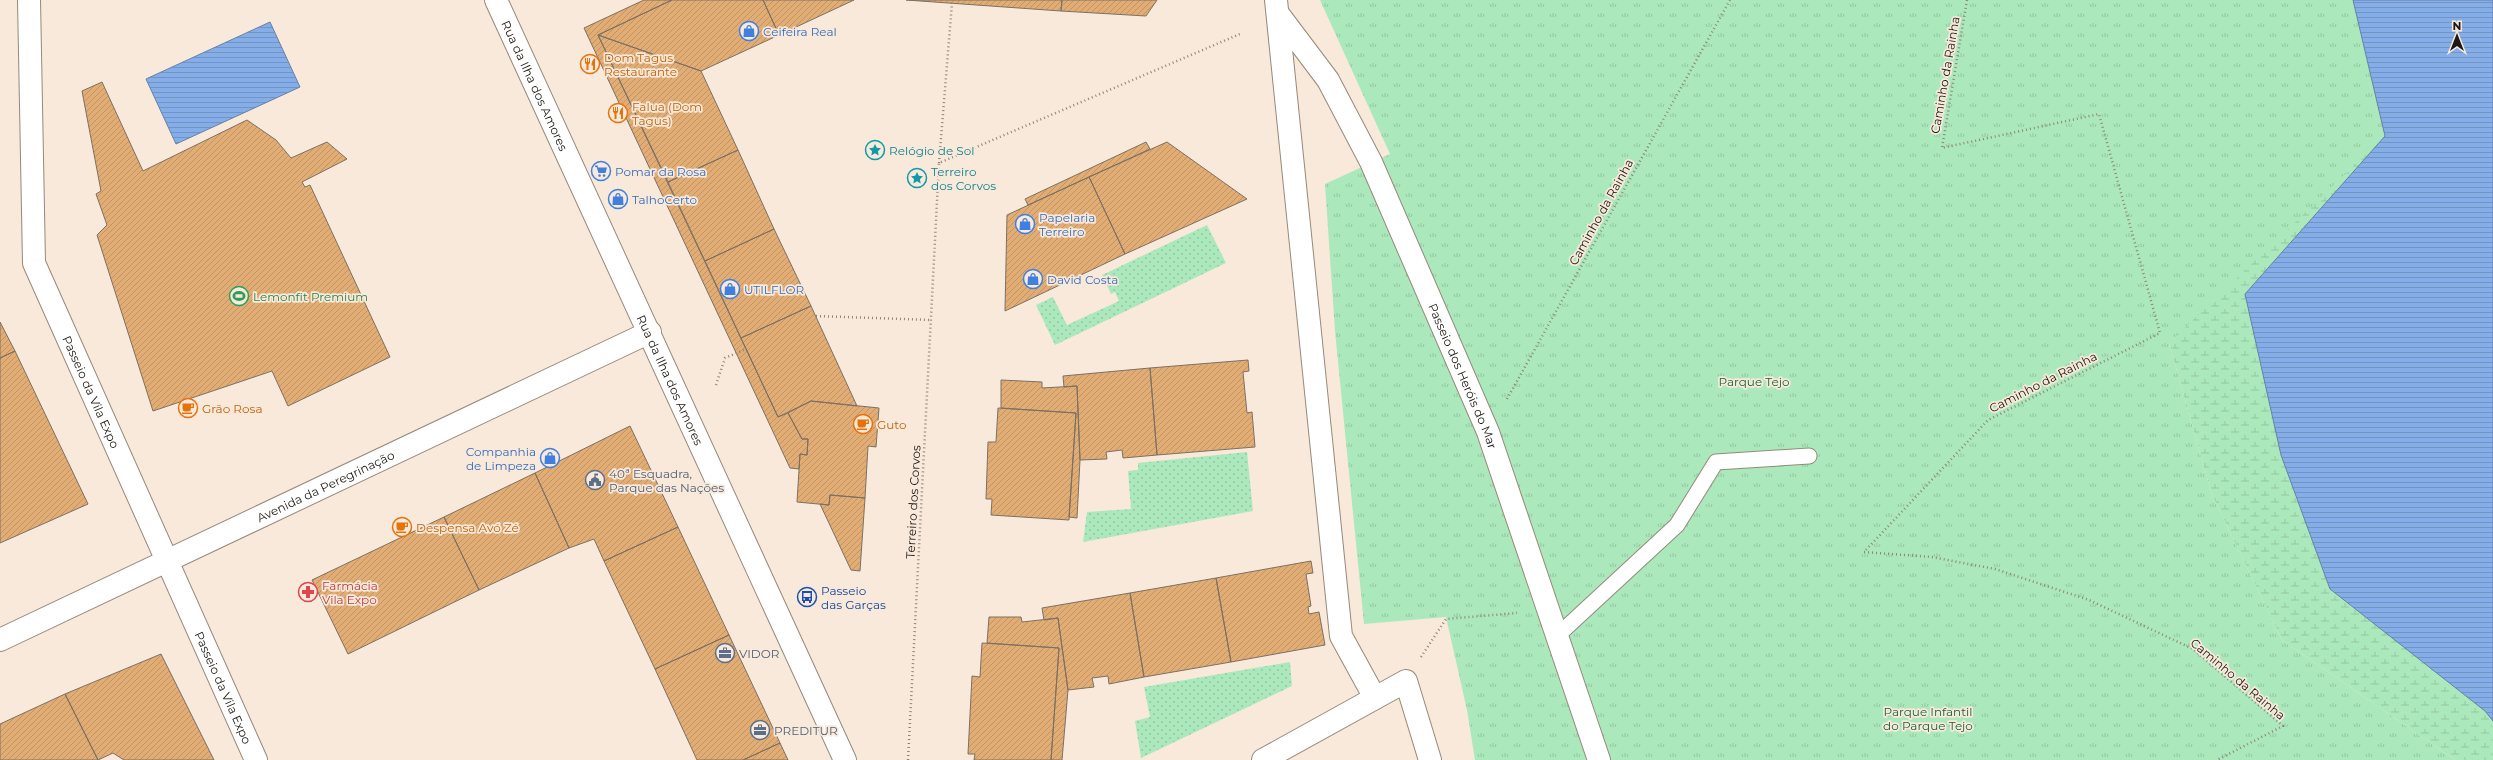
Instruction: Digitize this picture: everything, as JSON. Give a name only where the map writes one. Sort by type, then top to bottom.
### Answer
[{"type":"street","name":"Passeio da Vila Expo","points":[[29,0],[34,263],[256,760]]},
{"type":"street","name":"Rua da Ilha dos Amores","points":[[496,0],[650,332],[845,760]]},
{"type":"street","name":"Passeio dos Heróis do Mar","points":[[1277,8],[1328,80],[1371,162],[1488,432],[1599,760]]},
{"type":"street","name":"Passeio dos Heróis do Mar","points":[[1277,8],[1341,636],[1375,698]]},
{"type":"street","name":"Avenida da Peregrinação","points":[[0,640],[650,332]]},
{"type":"street","points":[[1263,760],[1406,681],[1430,760]]},
{"type":"lane","points":[[1557,636],[1677,525],[1716,462],[1809,456]]},
{"type":"path","name":"Caminho da Rainha","points":[[1488,432],[1730,0]]},
{"type":"path","name":"Caminho da Rainha","points":[[1967,0],[1942,148],[2099,114],[2160,333],[1988,420],[1864,552],[1932,557],[1995,569],[2089,600],[2193,649],[2283,726],[2217,760]]},
{"type":"path","name":"Terreiro dos Corvos","points":[[908,760],[939,163],[952,3]]},
{"type":"path","points":[[939,163],[1240,34]]},
{"type":"path","points":[[816,316],[932,320]]},
{"type":"path","points":[[716,385],[725,358],[746,349]]},
{"type":"path","points":[[1406,681],[1446,619],[1548,611]]},
{"type":"green space","name":"Parque Tejo","points":[[1320,0],[2353,0],[2385,136],[2169,343],[2212,495],[2282,640],[2455,760],[1475,760],[1467,710],[1446,617],[1364,624],[1335,331],[1325,184],[1390,154]]},
{"type":"green space","points":[[1974,0],[2493,0],[2493,760],[2455,760],[2282,640],[2212,495],[2169,343]]},
{"type":"green space","points":[[1207,225],[1226,263],[1055,345],[1036,305],[1053,297],[1067,325],[1119,301],[1115,292],[1111,294],[1102,275]]},
{"type":"green space","points":[[1247,452],[1253,511],[1083,542],[1087,512],[1131,509],[1128,471],[1138,470],[1138,463]]},
{"type":"green space","points":[[1290,662],[1292,686],[1141,758],[1135,721],[1150,717],[1144,687]]},
{"type":"water","points":[[2353,0],[2493,0],[2493,721],[2485,711],[2330,589],[2281,455],[2245,294],[2385,136]]},
{"type":"water","points":[[270,22],[300,87],[176,144],[146,79]]},
{"type":"building","points":[[644,0],[672,0],[598,35],[778,417],[788,413],[802,439],[808,439],[807,455],[800,454],[799,469],[790,468],[584,28]]},
{"type":"building","points":[[672,0],[763,0],[779,35],[701,71],[598,35]]},
{"type":"building","points":[[763,0],[854,0],[779,35]]},
{"type":"building","points":[[906,0],[1062,0],[1061,11]]},
{"type":"building","points":[[1062,0],[1157,0],[1146,16],[1061,11]]},
{"type":"building","points":[[598,35],[701,71],[738,150],[668,182]]},
{"type":"building","name":"Lemonfit Premium","points":[[102,82],[143,171],[247,120],[276,140],[291,158],[327,142],[347,159],[302,182],[305,187],[310,185],[390,357],[288,406],[272,371],[153,411],[97,235],[107,225],[96,194],[101,191],[82,91]]},
{"type":"building","points":[[1146,142],[1150,149],[1028,205],[1025,199]]},
{"type":"building","points":[[1167,142],[1247,199],[1125,254],[1089,177]]},
{"type":"building","points":[[738,150],[774,229],[705,261],[668,182]]},
{"type":"building","points":[[1089,177],[1125,254],[1005,311],[1007,215]]},
{"type":"building","points":[[774,229],[811,306],[741,338],[705,261]]},
{"type":"building","points":[[811,306],[857,406],[811,401],[778,417],[741,338]]},
{"type":"building","points":[[0,322],[15,351],[0,358]]},
{"type":"building","points":[[15,351],[88,504],[0,543],[0,358]]},
{"type":"building","points":[[1248,360],[1249,371],[1243,372],[1247,413],[1252,412],[1255,447],[1157,455],[1150,368]]},
{"type":"building","points":[[1150,368],[1157,455],[1123,458],[1122,450],[1106,452],[1107,459],[1080,460],[1077,386],[1064,387],[1063,376]]},
{"type":"building","points":[[1001,380],[1042,382],[1042,388],[1077,386],[1080,460],[1077,518],[1069,517],[1076,413],[1001,408]]},
{"type":"building","points":[[811,401],[879,408],[876,447],[868,446],[865,498],[830,495],[829,505],[797,502],[800,454],[807,455],[808,439],[802,439],[788,413]]},
{"type":"building","points":[[998,408],[1076,413],[1069,520],[991,515],[992,499],[986,499],[988,442],[996,442]]},
{"type":"building","points":[[630,426],[678,527],[604,561],[594,539],[569,548],[535,473]]},
{"type":"building","points":[[535,473],[569,548],[479,590],[444,517]]},
{"type":"building","points":[[830,495],[865,498],[860,571],[851,570],[820,504],[829,505]]},
{"type":"building","points":[[444,517],[479,590],[348,654],[312,580]]},
{"type":"building","points":[[678,527],[729,635],[655,669],[604,561]]},
{"type":"building","points":[[1311,561],[1313,573],[1306,574],[1311,606],[1308,607],[1309,614],[1319,612],[1325,645],[1231,662],[1216,578]]},
{"type":"building","points":[[1216,578],[1231,662],[1144,677],[1130,593]]},
{"type":"building","points":[[1130,593],[1144,677],[1109,684],[1108,676],[1092,678],[1094,687],[1068,690],[1058,618],[1044,620],[1042,608]]},
{"type":"building","points":[[989,617],[1021,617],[1022,622],[1058,618],[1068,690],[1062,760],[1051,760],[1059,648],[987,643]]},
{"type":"building","points":[[729,635],[780,743],[743,760],[697,760],[655,669]]},
{"type":"building","points":[[982,643],[1059,648],[1051,760],[974,760],[975,754],[968,754],[972,676],[980,677]]},
{"type":"building","points":[[161,654],[214,760],[124,760],[113,753],[98,760],[65,694]]},
{"type":"building","points":[[65,694],[98,760],[0,760],[0,724]]},
{"type":"building","points":[[780,743],[788,760],[743,760]]},
{"type":"place","name":"Ceifeira Real","points":[[749,31]]},
{"type":"place","name":"Dom Tagus Restaurante","points":[[590,64]]},
{"type":"place","name":"Falua (Dom Tagus)","points":[[618,113]]},
{"type":"place","name":"Relógio de Sol","points":[[875,150]]},
{"type":"place","name":"Pomar da Rosa","points":[[601,171]]},
{"type":"place","name":"Terreiro dos Corvos","points":[[917,178]]},
{"type":"place","name":"TalhoCerto","points":[[618,199]]},
{"type":"place","name":"Papelaria Terreiro","points":[[1025,224]]},
{"type":"place","name":"David Costa","points":[[1033,279]]},
{"type":"place","name":"UTILFLOR","points":[[730,289]]},
{"type":"place","name":"Lemonfit Premium","points":[[239,296]]},
{"type":"place","name":"Grão Rosa","points":[[188,408]]},
{"type":"place","name":"Guto","points":[[863,424]]},
{"type":"place","name":"Companhia de Limpeza","points":[[550,458]]},
{"type":"place","name":"40ª Esquadra, Parque das Nações","points":[[595,480]]},
{"type":"place","name":"Despensa Avó Zé","points":[[402,527]]},
{"type":"place","name":"Farmácia Vila Expo","points":[[308,592]]},
{"type":"place","name":"Passeio das Garças","points":[[807,597]]},
{"type":"place","name":"VIDOR","points":[[725,653]]},
{"type":"place","name":"PREDITUR","points":[[760,730]]},
{"type":"park label","name":"Parque Infantil do Parque Tejo","points":[[1928,718]]}]
